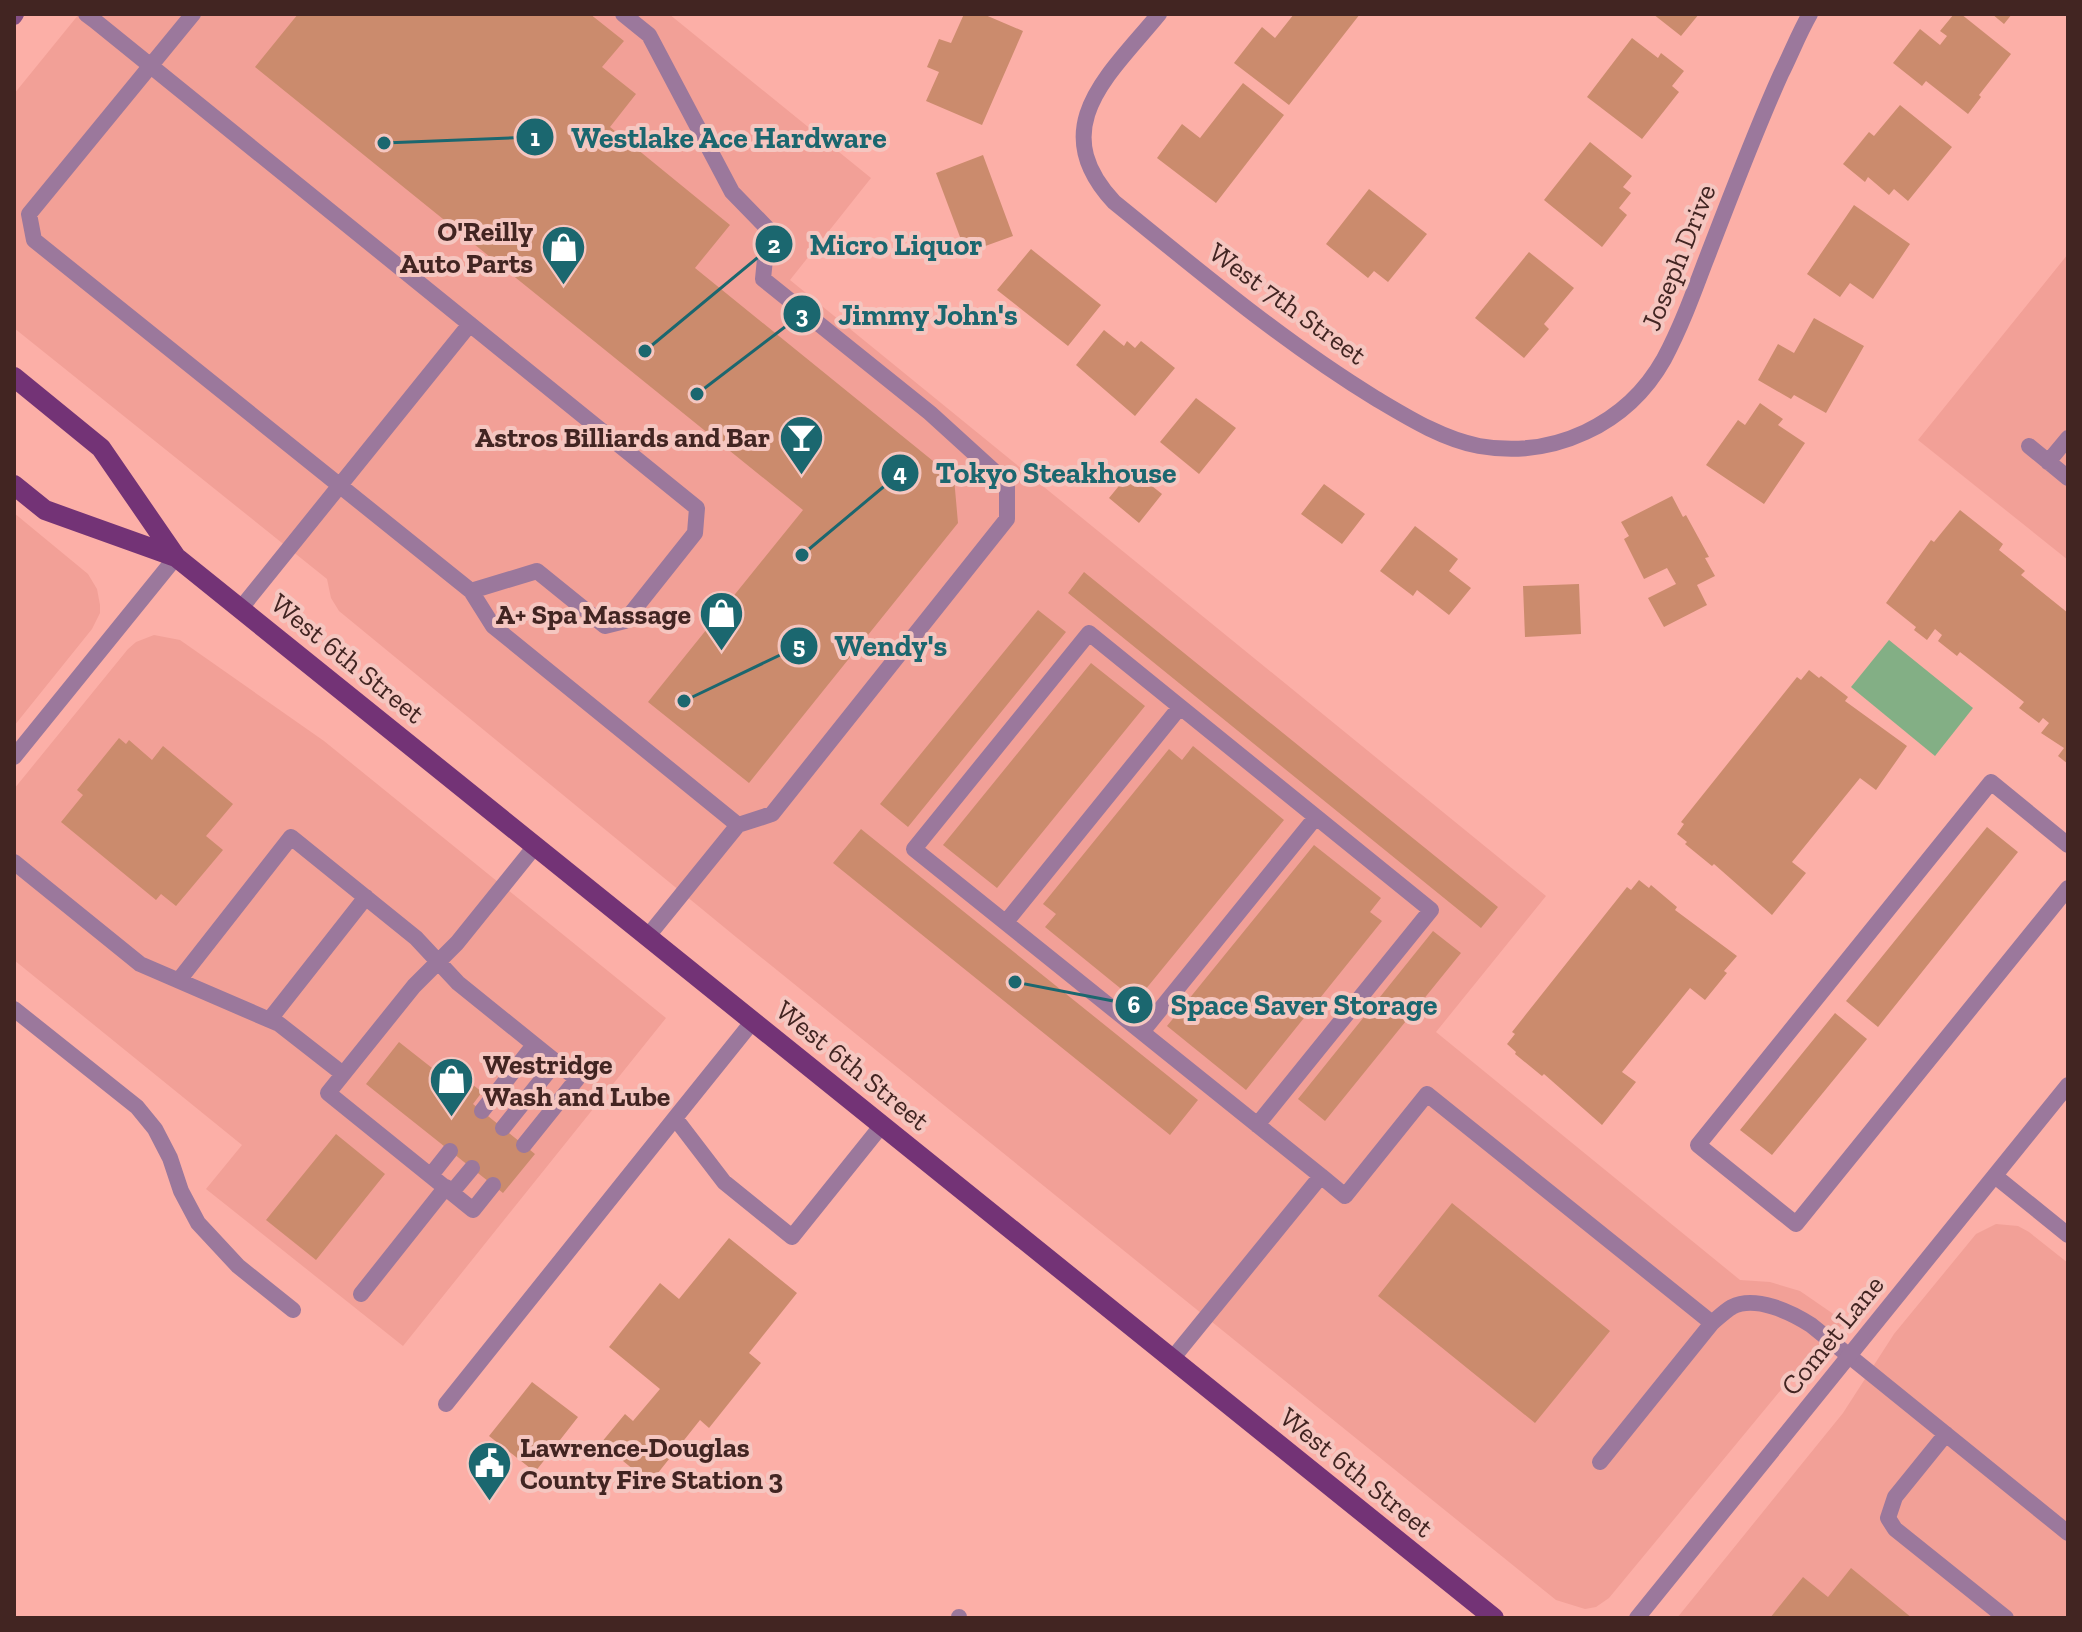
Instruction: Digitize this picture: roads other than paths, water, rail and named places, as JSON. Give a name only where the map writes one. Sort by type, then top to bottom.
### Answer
[{"type":"main road","name":"West 6th Street","points":[[14,377],[101,448],[176,557],[1494,1618]]},
{"type":"main road","name":"West 6th Street","points":[[14,485],[45,510],[176,557]]},
{"type":"street","points":[[86,14],[697,508],[695,533],[625,621],[605,626],[537,571],[471,591]]},
{"type":"street","points":[[193,14],[29,214],[34,240],[471,591],[493,626],[738,825]]},
{"type":"street","points":[[623,14],[649,35],[732,192],[768,229],[763,279],[930,413],[1007,483],[1007,519],[772,814],[738,825],[648,936]]},
{"type":"street","name":"West 7th Street","points":[[1159,14],[1097,92],[1088,108],[1083,141],[1087,160],[1099,187],[1299,348],[1381,402],[1434,430],[1477,445],[1522,449]]},
{"type":"street","name":"Joseph Drive","points":[[1522,449],[1566,440],[1602,424],[1639,395],[1654,376],[1679,329],[1764,112],[1810,14]]},
{"type":"street","points":[[241,608],[470,324]]},
{"type":"street","points":[[2048,462],[2068,438]]},
{"type":"street","points":[[2029,446],[2068,478]]},
{"type":"street","points":[[14,757],[176,557]]},
{"type":"street","points":[[1257,1125],[1431,910],[1089,633],[914,849],[1345,1196],[1427,1094],[1712,1323]]},
{"type":"street","points":[[1006,922],[1180,707]]},
{"type":"street","points":[[2068,845],[1991,782],[1698,1145],[1796,1224],[2068,888]]},
{"type":"street","points":[[1142,1032],[1316,817]]},
{"type":"street","points":[[179,980],[291,837],[416,938],[458,983],[577,1079],[524,1145]]},
{"type":"street","points":[[493,1185],[473,1210],[328,1093],[414,986],[457,943],[536,845]]},
{"type":"street","points":[[14,862],[140,964],[270,1019],[343,1074]]},
{"type":"street","points":[[270,1019],[366,897]]},
{"type":"street","points":[[14,1009],[137,1107],[155,1129],[198,1223],[238,1266],[293,1310]]},
{"type":"street","points":[[446,1404],[753,1021]]},
{"type":"street","points":[[482,1111],[534,1045]]},
{"type":"street","points":[[503,1128],[556,1062]]},
{"type":"street","name":"Comet Lane","points":[[1637,1618],[2068,1085]]},
{"type":"street","points":[[675,1118],[724,1182],[792,1237],[882,1125]]},
{"type":"street","points":[[431,1175],[450,1151]]},
{"type":"street","points":[[361,1294],[449,1190],[472,1168]]},
{"type":"street","points":[[1172,1359],[1321,1176]]},
{"type":"street","points":[[1995,1176],[2068,1235]]},
{"type":"street","points":[[1600,1462],[1712,1323],[1735,1305],[1768,1305],[1791,1312],[1849,1356],[2068,1533]]},
{"type":"street","points":[[1946,1434],[1895,1497],[1888,1518],[1895,1529],[2006,1618]]},
{"type":"place","name":"Westlake Ace Hardware","points":[[384,143]]},
{"type":"place","name":"O'Reilly Auto Parts","points":[[564,286]]},
{"type":"place","name":"Micro Liquor","points":[[645,351]]},
{"type":"place","name":"Jimmy John's","points":[[697,394]]},
{"type":"place","name":"Astros Billiards and Bar","points":[[801,476]]},
{"type":"place","name":"Tokyo Steakhouse","points":[[802,555]]},
{"type":"place","name":"A+ Spa Massage","points":[[722,653]]},
{"type":"place","name":"Wendy's","points":[[684,701]]},
{"type":"place","name":"Space Saver Storage","points":[[1015,982]]},
{"type":"place","name":"Westridge Wash and Lube","points":[[452,1119]]},
{"type":"place","name":"Lawrence-Douglas County Fire Station 3","points":[[489,1502]]}]
